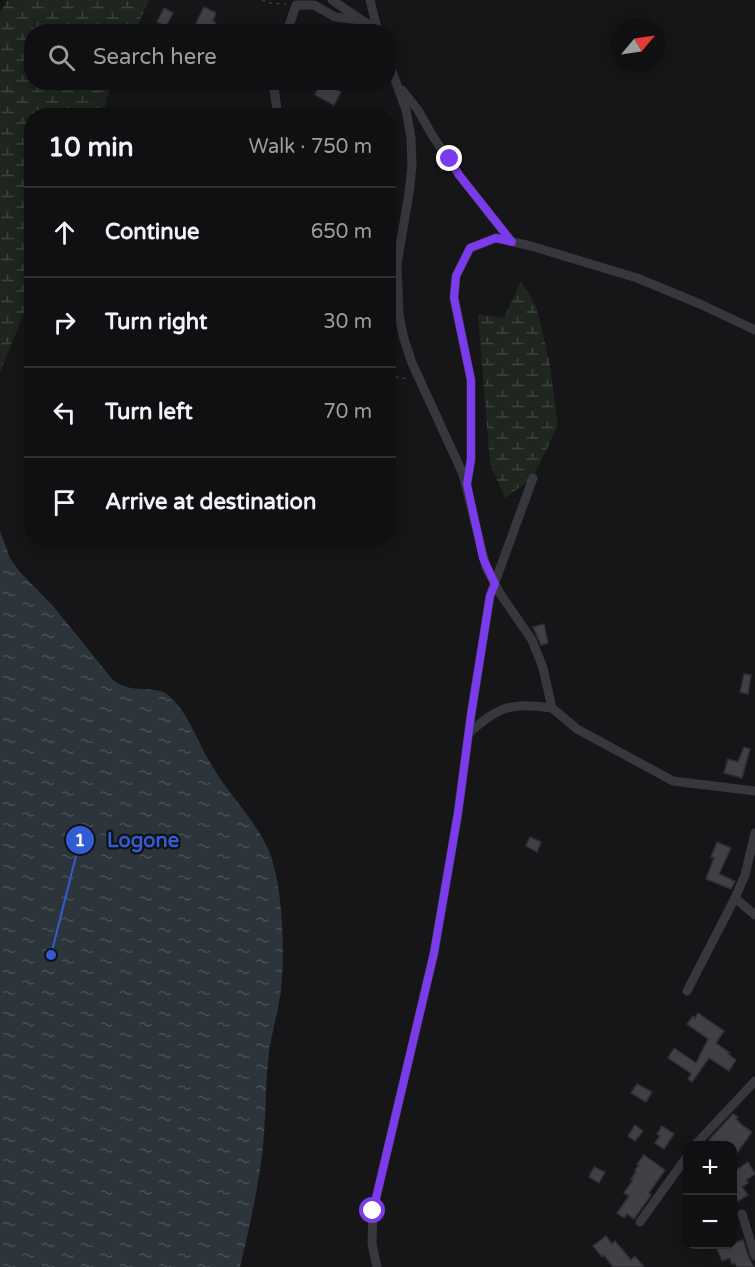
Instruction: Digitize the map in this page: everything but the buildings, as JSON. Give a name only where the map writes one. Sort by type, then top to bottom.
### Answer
[{"type":"street","points":[[332,0],[367,24]]},
{"type":"street","points":[[370,0],[376,24]]},
{"type":"street","points":[[289,24],[296,5],[314,5],[335,17],[361,20]]},
{"type":"street","points":[[397,83],[418,110],[459,175],[512,242]]},
{"type":"street","points":[[397,83],[406,110],[411,138],[412,166],[397,264],[399,315],[404,339],[422,386],[467,484],[483,558],[495,584],[532,640],[543,668],[552,708]]},
{"type":"street","points":[[274,90],[277,108]]},
{"type":"street","points":[[467,484],[471,459],[471,380],[454,298],[456,276],[470,248],[496,238],[512,242],[637,278],[755,330]]},
{"type":"street","points":[[377,1267],[372,1244],[373,1211],[434,953],[458,813],[490,596],[533,478]]},
{"type":"street","points":[[469,733],[489,716],[507,707],[527,705],[552,708],[577,729],[673,781],[755,791]]},
{"type":"street","points":[[687,991],[745,875],[755,833]]},
{"type":"street","points":[[735,898],[755,915]]},
{"type":"street","points":[[699,1141],[755,1081]]},
{"type":"street","points":[[640,1222],[683,1161]]},
{"type":"street","points":[[742,1214],[755,1256]]},
{"type":"path","points":[[262,0],[269,3],[296,5]]},
{"type":"path","points":[[396,376],[405,377],[422,386]]},
{"type":"green space","points":[[7,0],[149,0],[138,24],[24,24],[24,90],[110,90],[104,108],[24,108],[24,313],[0,372],[0,13]]},
{"type":"green space","points":[[521,281],[536,306],[549,359],[558,425],[533,478],[505,498],[490,464],[478,314],[504,318]]},
{"type":"water","points":[[0,531],[10,558],[19,571],[53,606],[113,680],[127,687],[163,692],[182,710],[218,775],[263,839],[274,865],[282,919],[281,990],[269,1052],[260,1170],[240,1267],[0,1267]]},
{"type":"place","name":"Logone","points":[[51,955]]},
{"type":"route","points":[[373,1211],[434,953],[458,813],[490,596],[495,584],[483,558],[467,484],[471,459],[471,380],[454,298],[456,276],[470,248],[496,238],[512,242],[459,175],[450,159]]}]
